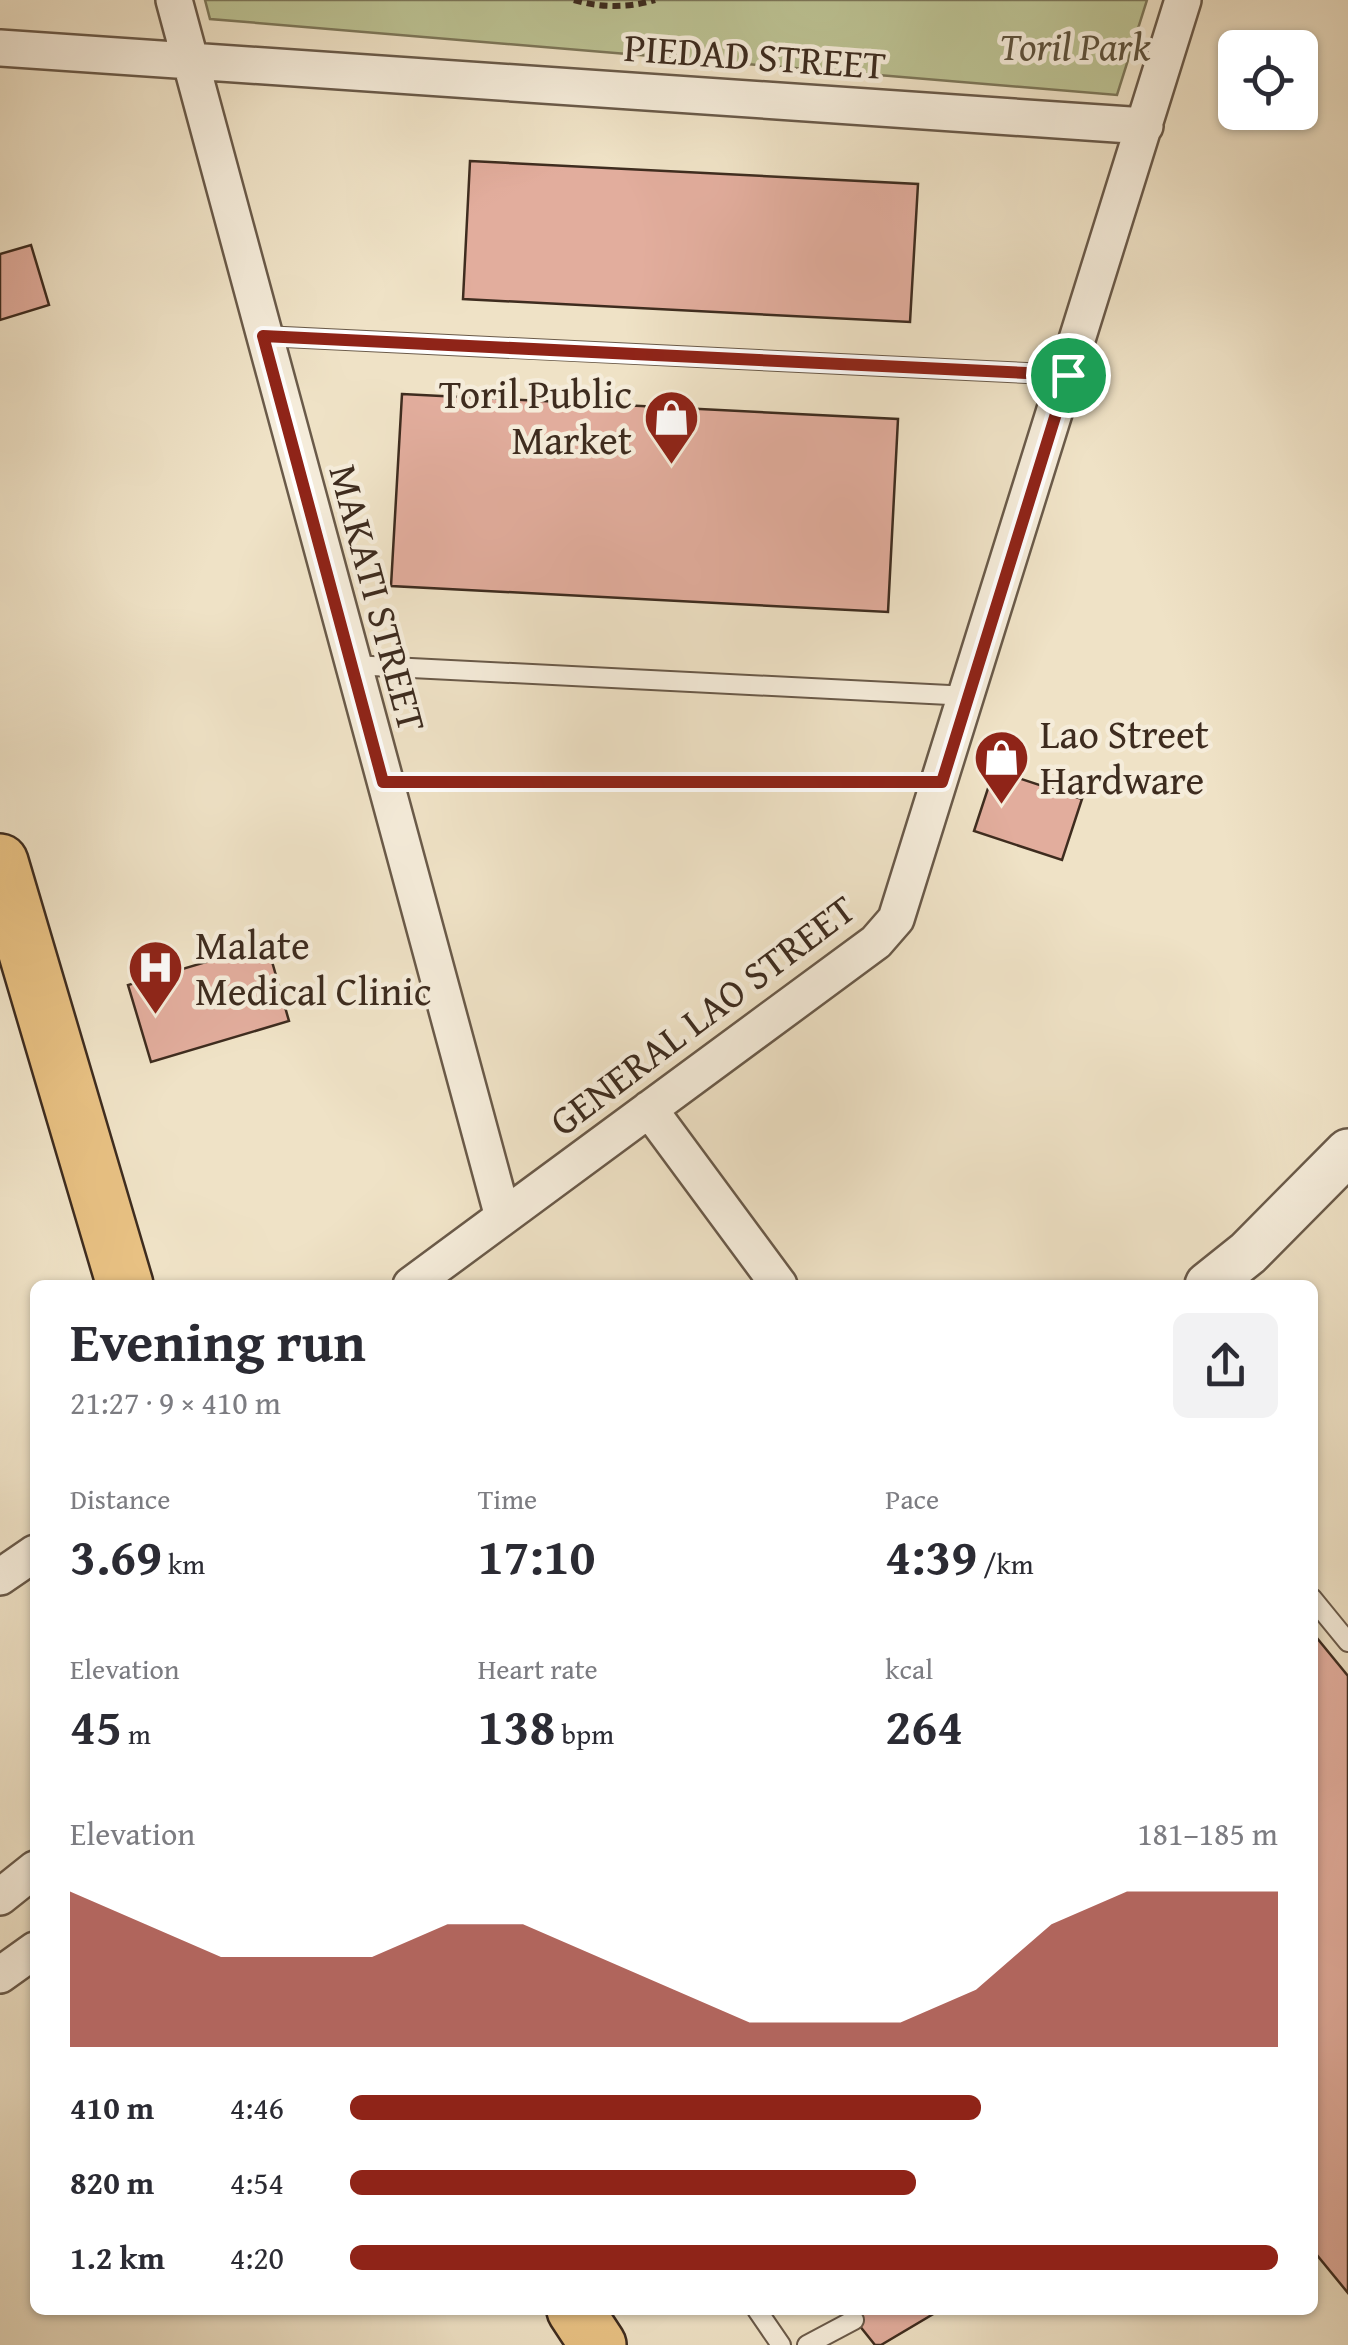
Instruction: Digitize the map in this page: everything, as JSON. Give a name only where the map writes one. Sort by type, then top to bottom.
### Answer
[{"type":"highway","points":[[0,862],[124,1280]]},
{"type":"highway","points":[[578,2315],[598,2345]]},
{"type":"street","name":"MAKATI STREET","points":[[174,0],[503,1217]]},
{"type":"street","name":"GENERAL LAO STREET","points":[[418,1280],[888,930],[902,904],[942,782],[1183,0]]},
{"type":"street","name":"PIEDAD STREET","points":[[0,48],[1145,126]]},
{"type":"street","points":[[649,1109],[775,1280]]},
{"type":"street","points":[[1214,1280],[1248,1253],[1348,1152]]},
{"type":"street","points":[[0,1577],[30,1557]]},
{"type":"street","points":[[0,1896],[30,1873]]},
{"type":"street","points":[[0,1975],[30,1954]]},
{"type":"lane","points":[[263,336],[1068,375]]},
{"type":"lane","points":[[351,665],[969,696]]},
{"type":"lane","points":[[1318,1605],[1348,1642]]},
{"type":"lane","points":[[760,2315],[781,2345]]},
{"type":"lane","points":[[807,2345],[854,2320]]},
{"type":"path","points":[[574,0],[594,6],[635,6],[655,0]]},
{"type":"path","points":[[383,782],[942,782]]},
{"type":"green space","name":"Toril Park","points":[[205,0],[1147,0],[1117,95],[210,19]]},
{"type":"building","points":[[470,161],[918,184],[910,322],[463,299]]},
{"type":"building","points":[[31,245],[49,305],[0,320],[0,254]]},
{"type":"building","points":[[402,394],[898,419],[888,612],[391,586]]},
{"type":"building","points":[[994,770],[1082,799],[1062,860],[974,831]]},
{"type":"building","points":[[267,944],[289,1021],[151,1062],[128,985]]},
{"type":"building","points":[[1318,1639],[1348,1676],[1348,2293],[1318,2256]]},
{"type":"building","points":[[851,2315],[932,2315],[881,2345],[875,2345]]},
{"type":"place","name":"Toril Public Market","points":[[671,466]]},
{"type":"place","name":"Lao Street Hardware","points":[[1001,806]]},
{"type":"place","name":"Malate Medical Clinic","points":[[156,1017]]},
{"type":"route","points":[[263,336],[666,356],[1068,375],[942,782],[383,782],[263,336]]}]
